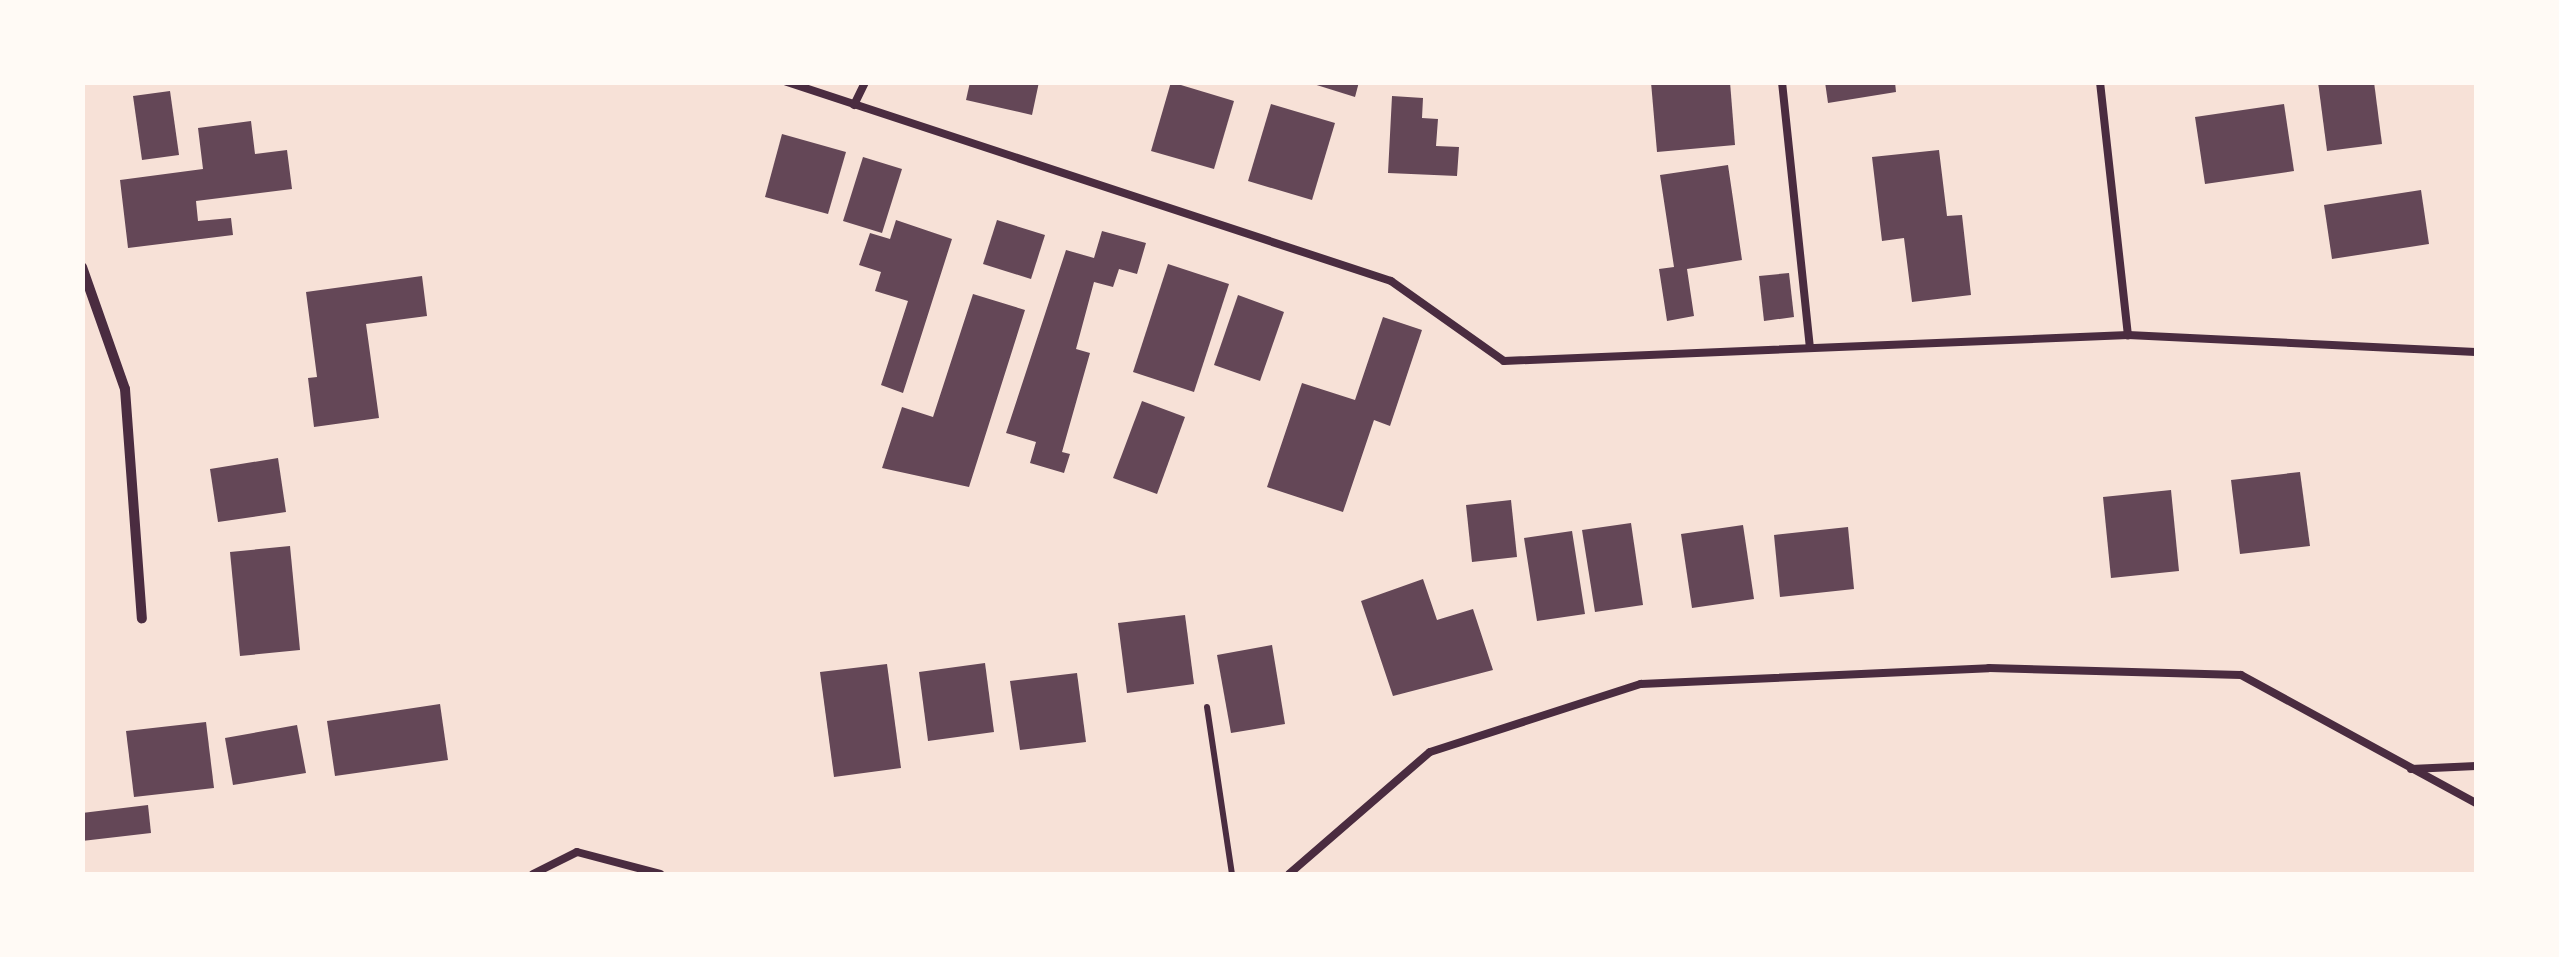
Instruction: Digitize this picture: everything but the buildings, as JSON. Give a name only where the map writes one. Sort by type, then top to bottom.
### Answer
[{"type":"street","points":[[82,267],[125,389],[142,618]]},
{"type":"lane","points":[[787,82],[1392,281],[1504,362],[2128,335],[2476,352]]},
{"type":"lane","points":[[854,104],[866,82]]},
{"type":"lane","points":[[1782,82],[1810,348]]},
{"type":"lane","points":[[2100,82],[2128,335]]},
{"type":"lane","points":[[1289,874],[1430,752],[1642,684],[1988,668],[2242,675],[2407,769],[2476,803]]},
{"type":"lane","points":[[2407,769],[2476,766]]},
{"type":"lane","points":[[534,874],[577,852],[660,874]]},
{"type":"path","points":[[1206,707],[1232,874]]}]
